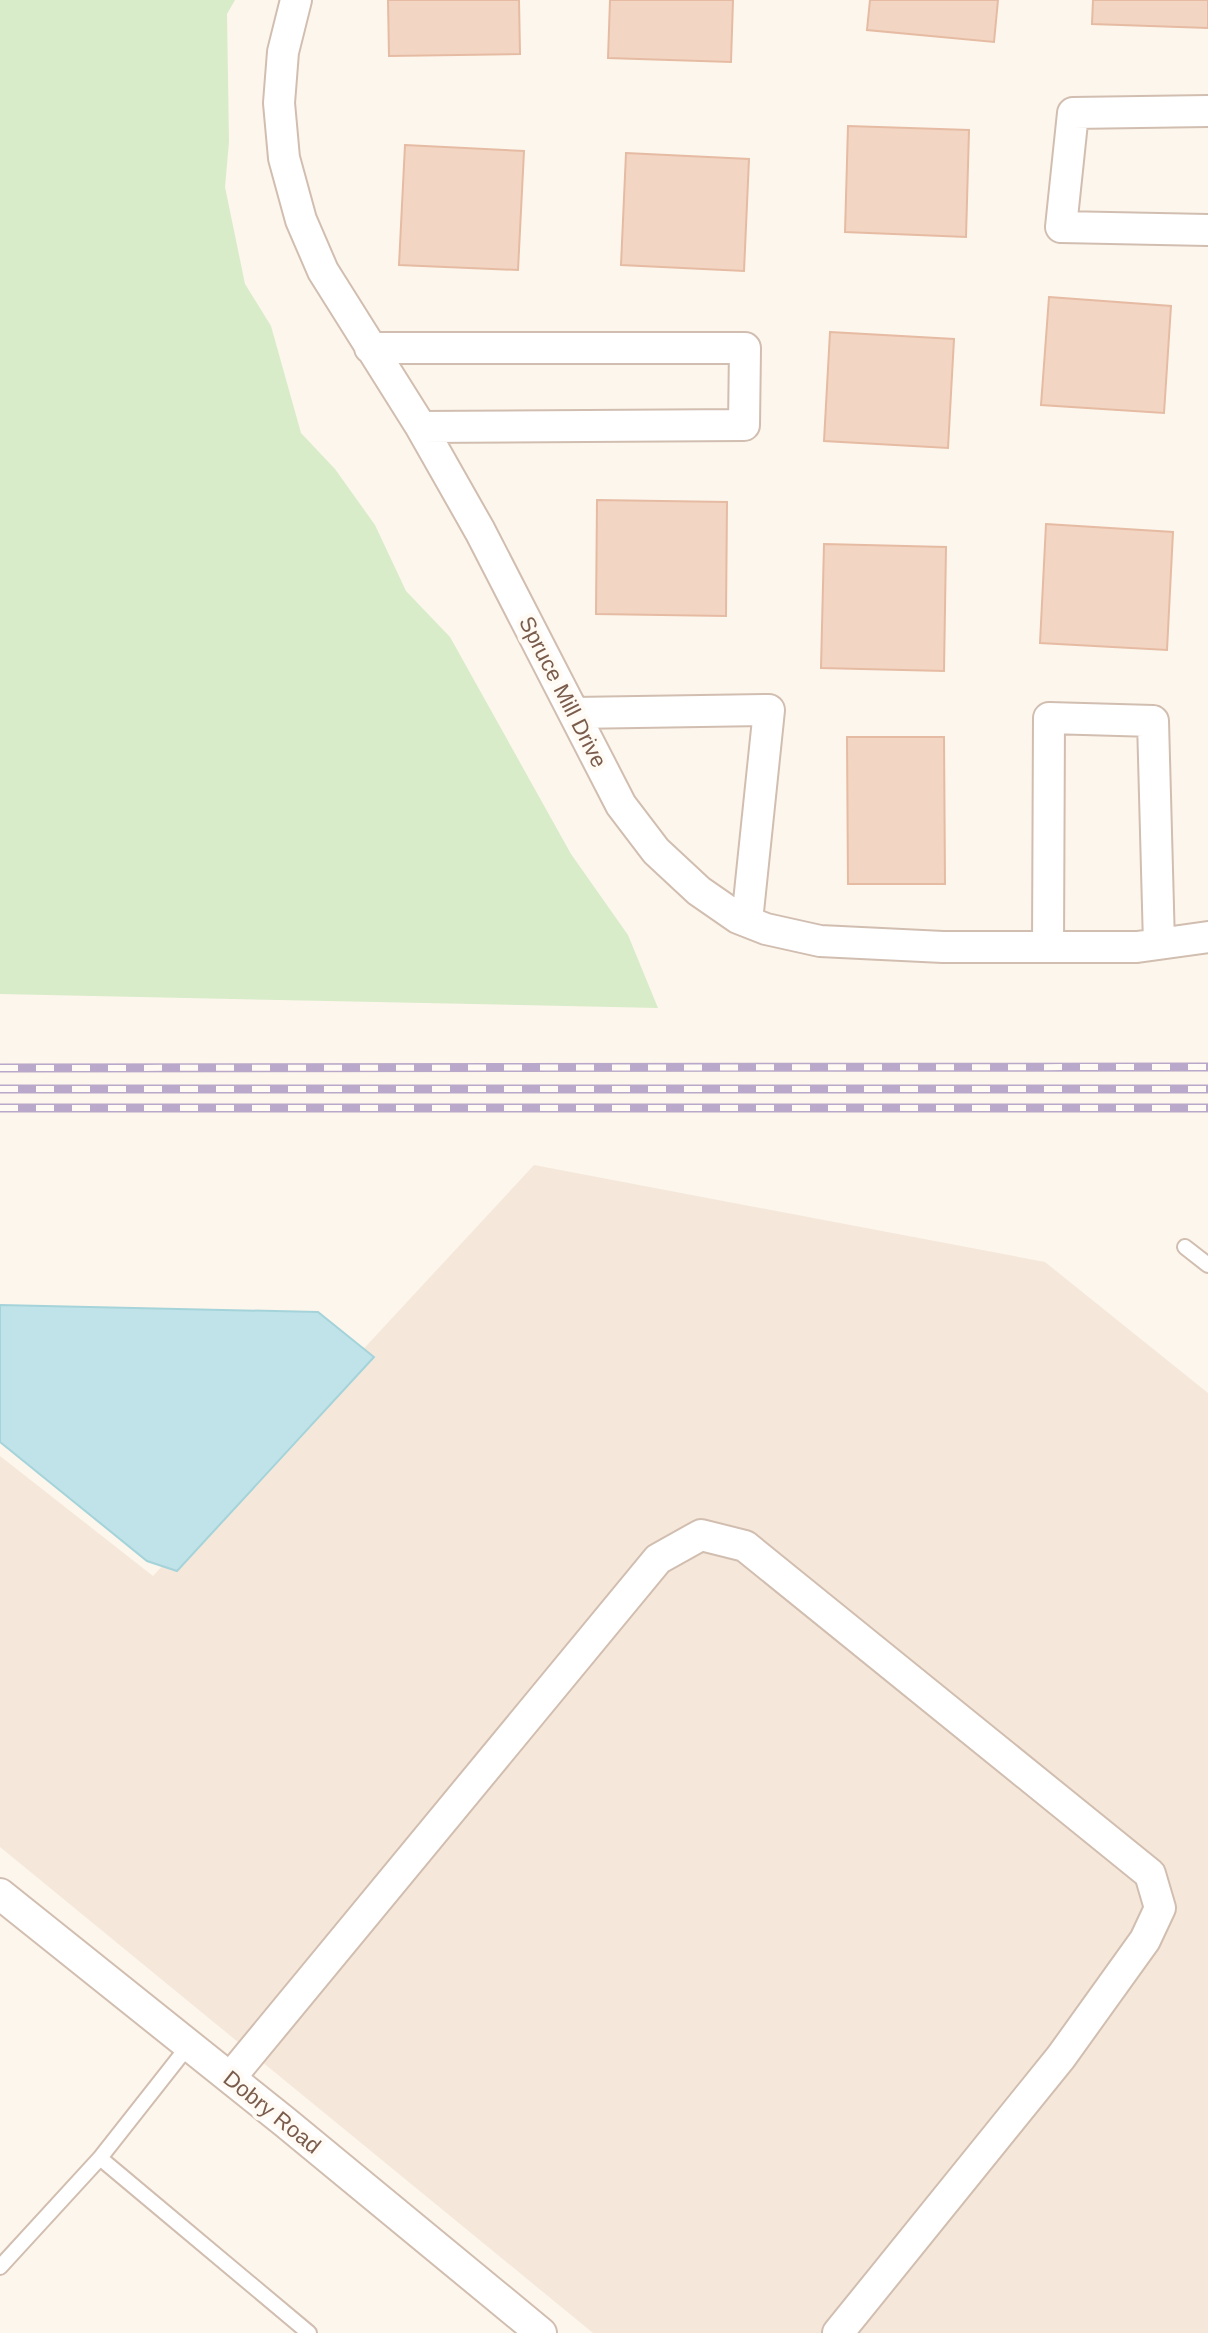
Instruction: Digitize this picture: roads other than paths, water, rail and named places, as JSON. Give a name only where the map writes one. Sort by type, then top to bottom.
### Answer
[{"type":"street","name":"Spruce Mill Drive","points":[[296,0],[283,52],[279,103],[284,158],[301,220],[323,271],[421,427],[480,531],[621,805],[656,851],[699,891],[747,921],[766,929],[820,941],[943,947],[1137,947],[1208,937]]},
{"type":"street","points":[[1208,111],[1073,113],[1061,227],[1208,230]]},
{"type":"street","points":[[370,348],[745,348],[744,425],[421,427]]},
{"type":"street","points":[[574,713],[769,710],[747,921]]},
{"type":"street","points":[[1048,947],[1049,718],[1153,721],[1159,944]]},
{"type":"street","points":[[230,2078],[658,1559],[701,1535],[745,1546],[1150,1874],[1160,1908],[1145,1940],[1061,2057],[838,2333]]},
{"type":"street","name":"Dobry Road","points":[[0,1894],[541,2333]]},
{"type":"lane","points":[[1185,1247],[1208,1265]]},
{"type":"lane","points":[[0,2267],[100,2158],[189,2045]]},
{"type":"lane","points":[[100,2158],[309,2333]]},
{"type":"water","points":[[0,1305],[318,1312],[374,1357],[177,1571],[147,1561],[0,1442]]},
{"type":"railway","points":[[0,1068],[1208,1067]]},
{"type":"railway","points":[[0,1089],[1208,1089]]},
{"type":"railway","points":[[0,1108],[1208,1108]]}]
